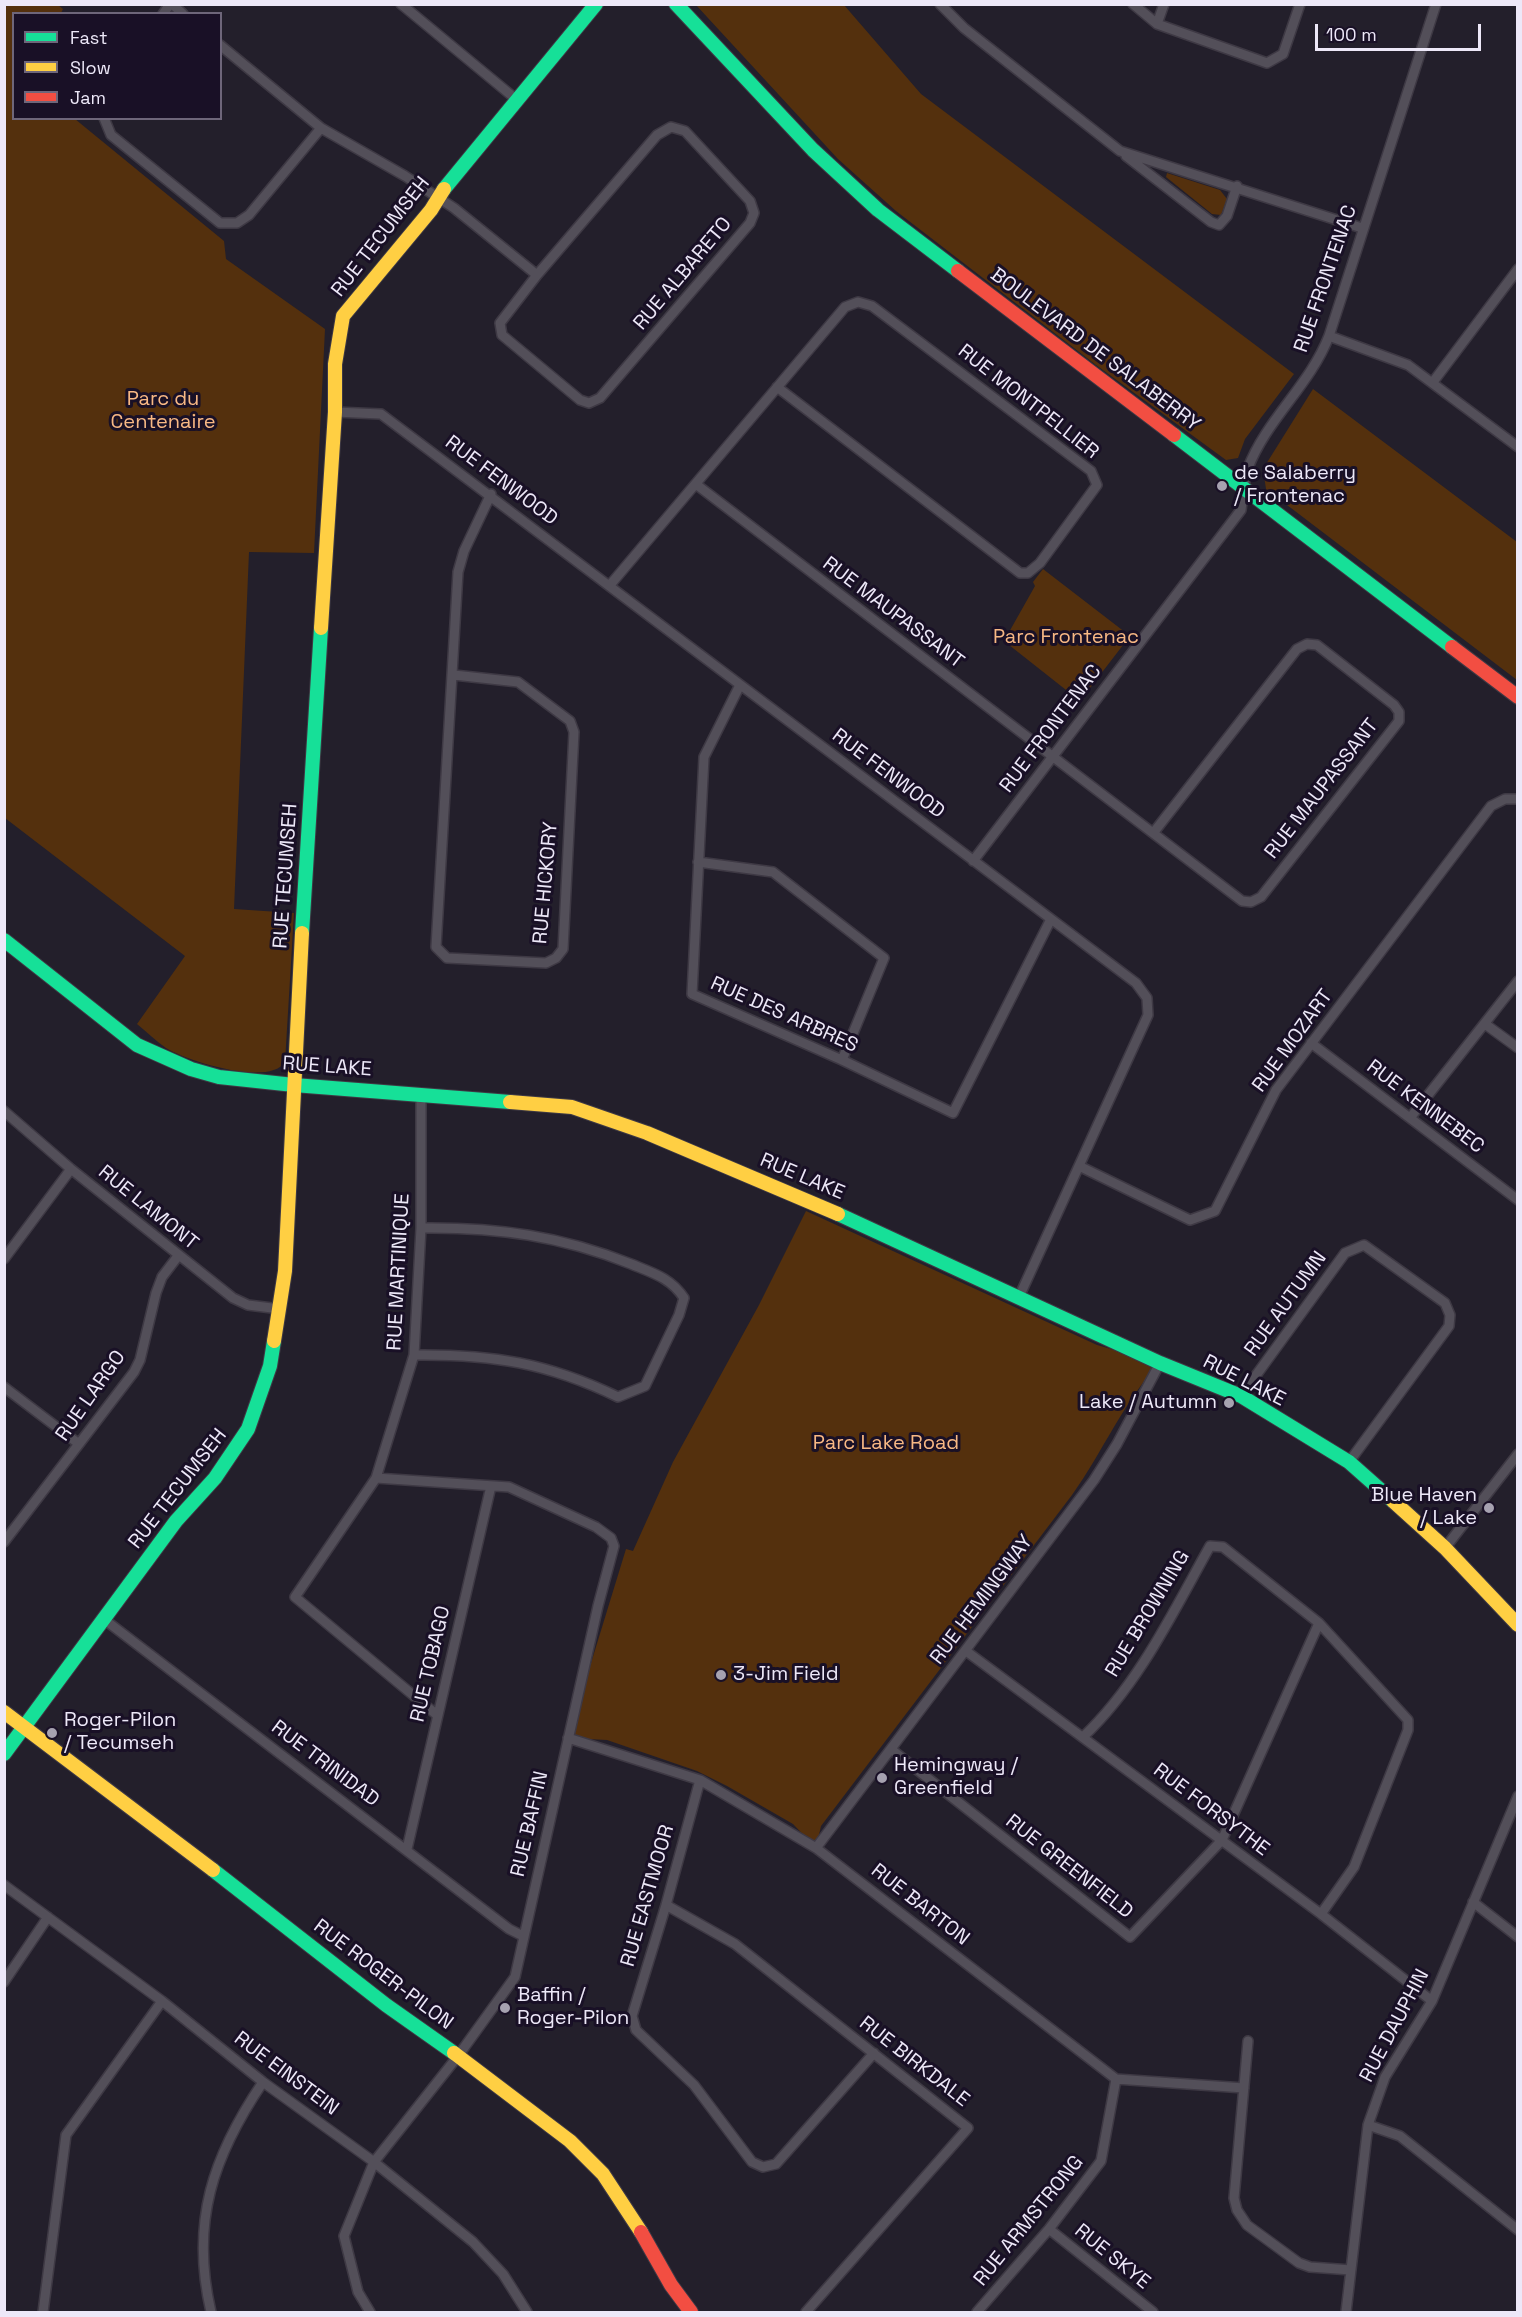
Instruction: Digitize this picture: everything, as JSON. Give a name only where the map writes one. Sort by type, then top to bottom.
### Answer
[{"type":"street","name":"RUE TECUMSEH","points":[[4,1754],[176,1521],[215,1478],[248,1429],[270,1366],[285,1271],[294,1085],[335,412],[333,392],[338,333],[343,316],[596,4]]},
{"type":"street","name":"BOULEVARD DE SALABERRY","points":[[676,4],[813,150],[858,193],[1518,697]]},
{"type":"street","points":[[940,4],[964,28],[1210,222],[1219,225],[1227,216],[1237,186]]},
{"type":"street","points":[[1132,4],[1157,24],[1267,63],[1283,54],[1300,4]]},
{"type":"street","points":[[1157,24],[1164,4]]},
{"type":"street","name":"RUE FRONTENAC","points":[[973,861],[1241,510],[1252,459],[1314,368],[1329,336],[1436,4]]},
{"type":"street","points":[[406,6],[517,100]]},
{"type":"street","points":[[222,47],[321,128],[439,198],[537,275]]},
{"type":"street","points":[[105,120],[111,135],[220,223],[229,224],[249,216],[321,128]]},
{"type":"street","name":"RUE ALBARETO","points":[[671,127],[685,131],[750,201],[754,213],[750,223],[600,398],[589,403],[580,400],[502,335],[500,323],[537,275],[657,135],[671,127]]},
{"type":"street","points":[[1120,151],[1237,186],[1362,228]]},
{"type":"street","points":[[1433,382],[1518,269]]},
{"type":"street","name":"RUE MONTPELLIER","points":[[610,585],[697,485],[777,387],[845,308],[858,302],[872,306],[1091,471],[1097,485],[1040,563],[1028,573],[1020,573],[777,387]]},
{"type":"street","points":[[1329,336],[1398,359],[1433,382],[1518,447]]},
{"type":"street","name":"RUE FENWOOD","points":[[335,412],[381,414],[491,494],[1136,983],[1147,998],[1148,1015],[1019,1297]]},
{"type":"street","name":"RUE MAUPASSANT","points":[[697,485],[1053,758],[1154,832],[1242,902],[1251,902],[1261,897],[1399,721],[1400,712],[1317,645],[1307,644],[1297,649],[1154,832]]},
{"type":"street","name":"RUE HICKORY","points":[[454,675],[518,682],[570,721],[574,732],[563,949],[556,958],[546,963],[447,958],[436,947],[454,675],[458,572],[464,551],[491,494]]},
{"type":"street","name":"RUE DES ARBRES","points":[[740,685],[704,757],[692,994],[842,1060],[953,1113],[1051,920]]},
{"type":"street","name":"RUE MOZART","points":[[1079,1166],[1190,1220],[1215,1211],[1276,1090],[1491,807],[1505,799],[1518,799]]},
{"type":"street","points":[[698,862],[773,872],[884,958],[842,1060]]},
{"type":"street","name":"RUE LAKE","points":[[4,940],[111,1027],[154,1054],[219,1077],[572,1107],[647,1133],[811,1200],[1160,1362],[1241,1396],[1349,1462],[1446,1548],[1518,1625]]},
{"type":"street","points":[[1410,1118],[1518,981]]},
{"type":"street","points":[[1485,1024],[1518,1048]]},
{"type":"street","name":"RUE KENNEBEC","points":[[1311,1043],[1518,1200]]},
{"type":"street","name":"RUE MARTINIQUE","points":[[421,1094],[421,1228],[414,1355],[376,1478],[295,1597],[437,1715]]},
{"type":"street","name":"RUE LAMONT","points":[[4,1112],[232,1298],[248,1305],[280,1309]]},
{"type":"street","points":[[4,1259],[71,1168]]},
{"type":"street","points":[[414,1355],[531,1363],[582,1380],[618,1397],[645,1386],[679,1315],[684,1298],[675,1285],[665,1277],[551,1237],[488,1229],[421,1228]]},
{"type":"street","name":"RUE AUTUMN","points":[[1241,1396],[1345,1253],[1364,1245],[1444,1303],[1450,1315],[1449,1326],[1349,1462]]},
{"type":"street","name":"RUE LARGO","points":[[4,1542],[134,1372],[140,1359],[162,1277],[178,1256]]},
{"type":"street","name":"RUE HEMINGWAY","points":[[816,1848],[1104,1466],[1160,1362]]},
{"type":"street","points":[[4,1387],[79,1444]]},
{"type":"street","points":[[1446,1548],[1518,1454]]},
{"type":"street","name":"RUE BAFFIN","points":[[370,2313],[358,2292],[344,2236],[374,2162],[458,2056],[516,1977],[523,1936],[614,1544],[608,1535],[597,1527],[509,1487],[376,1478]]},
{"type":"street","name":"RUE TOBAGO","points":[[408,1849],[491,1486]]},
{"type":"street","name":"RUE BROWNING","points":[[1083,1737],[1103,1718],[1145,1661],[1210,1546],[1223,1547],[1319,1623],[1408,1720],[1407,1730],[1354,1867],[1321,1914]]},
{"type":"street","name":"RUE TRINIDAD","points":[[105,1620],[510,1929],[523,1936]]},
{"type":"street","name":"RUE GREENFIELD","points":[[891,1750],[1130,1937],[1222,1840],[1319,1623]]},
{"type":"street","name":"RUE FORSYTHE","points":[[966,1651],[1321,1914],[1432,2001]]},
{"type":"street","name":"RUE ROGER-PILON","points":[[4,1712],[116,1794],[386,2005],[570,2141],[603,2174],[630,2213],[671,2285],[691,2313]]},
{"type":"street","name":"RUE BARTON","points":[[568,1738],[700,1780],[816,1848],[1116,2079]]},
{"type":"street","name":"RUE EASTMOOR","points":[[700,1780],[666,1905],[632,2016],[636,2030],[694,2085],[752,2162],[763,2168],[776,2164],[874,2053]]},
{"type":"street","name":"RUE DAUPHIN","points":[[1346,2313],[1368,2125],[1385,2077],[1432,2001],[1518,1796]]},
{"type":"street","name":"RUE EINSTEIN","points":[[4,1885],[162,2001],[263,2082],[374,2162],[473,2242],[503,2274],[527,2313]]},
{"type":"street","points":[[1473,1902],[1518,1937]]},
{"type":"street","name":"RUE BIRKDALE","points":[[666,1905],[735,1944],[968,2128],[806,2313]]},
{"type":"street","points":[[4,1982],[48,1917]]},
{"type":"street","points":[[43,2313],[66,2135],[162,2001]]},
{"type":"street","points":[[1248,2041],[1234,2198],[1237,2210],[1247,2225],[1299,2263],[1310,2267],[1351,2270]]},
{"type":"street","points":[[1116,2079],[1244,2088]]},
{"type":"street","name":"RUE ARMSTRONG","points":[[977,2313],[1048,2229],[1101,2161],[1116,2079]]},
{"type":"street","points":[[207,2312],[204,2255],[205,2215],[215,2173],[236,2123],[263,2082]]},
{"type":"street","points":[[1368,2125],[1400,2136],[1518,2230]]},
{"type":"street","name":"RUE SKYE","points":[[1048,2229],[1153,2313]]},
{"type":"green space","name":"Parc du Centenaire","points":[[4,5],[58,5],[63,9],[62,12],[12,12],[12,120],[76,120],[224,241],[226,259],[325,329],[314,553],[249,552],[234,909],[294,913],[285,1062],[276,1069],[263,1072],[246,1072],[209,1065],[166,1048],[137,1024],[185,956],[5,818]]},
{"type":"green space","points":[[696,5],[844,5],[921,94],[1294,374],[1245,439],[1238,458],[1226,460],[1096,365],[896,211],[838,159]]},
{"type":"green space","points":[[1167,173],[1220,190],[1227,199],[1221,215],[1212,214],[1166,177]]},
{"type":"green space","points":[[1313,389],[1517,542],[1517,680],[1266,489],[1263,469]]},
{"type":"green space","name":"Parc Frontenac","points":[[1043,569],[1130,636],[1080,701],[1004,641],[1035,586],[1033,582]]},
{"type":"green space","name":"Parc Lake Road","points":[[806,1211],[1097,1345],[1160,1363],[1135,1393],[1072,1495],[821,1826],[816,1848],[793,1824],[697,1771],[607,1740],[568,1738],[626,1549],[633,1551],[673,1462],[759,1305]]},
{"type":"traffic: fast","points":[[444,189],[596,4]]},
{"type":"traffic: fast","points":[[676,4],[813,150],[878,210],[958,271]]},
{"type":"traffic: fast","points":[[1174,435],[1452,647]]},
{"type":"traffic: fast","points":[[302,933],[321,628]]},
{"type":"traffic: fast","points":[[4,940],[137,1045],[191,1069],[219,1077],[294,1085],[510,1102]]},
{"type":"traffic: fast","points":[[838,1214],[1160,1363],[1241,1396],[1349,1462],[1393,1501]]},
{"type":"traffic: fast","points":[[4,1754],[176,1521],[215,1478],[248,1429],[270,1366],[274,1341]]},
{"type":"traffic: fast","points":[[213,1870],[386,2005],[454,2053]]},
{"type":"traffic: slow","points":[[321,628],[335,412],[335,364],[343,316],[431,210],[444,189]]},
{"type":"traffic: slow","points":[[274,1341],[285,1271],[302,933]]},
{"type":"traffic: slow","points":[[510,1102],[572,1107],[647,1133],[838,1214]]},
{"type":"traffic: slow","points":[[1393,1501],[1445,1548],[1518,1625]]},
{"type":"traffic: slow","points":[[4,1712],[213,1870]]},
{"type":"traffic: slow","points":[[454,2053],[570,2141],[603,2174],[641,2232]]},
{"type":"traffic: jam","points":[[958,271],[1174,435]]},
{"type":"traffic: jam","points":[[1452,647],[1518,697]]},
{"type":"traffic: jam","points":[[641,2232],[671,2285],[691,2312]]},
{"type":"place","name":"de Salaberry / Frontenac","points":[[1222,486]]},
{"type":"place","name":"Lake / Autumn","points":[[1229,1403]]},
{"type":"place","name":"Blue Haven / Lake","points":[[1489,1508]]},
{"type":"place","name":"3-Jim Field","points":[[721,1675]]},
{"type":"place","name":"Roger-Pilon / Tecumseh","points":[[52,1733]]},
{"type":"place","name":"Hemingway / Greenfield","points":[[882,1778]]},
{"type":"place","name":"Baffin / Roger-Pilon","points":[[505,2008]]}]
